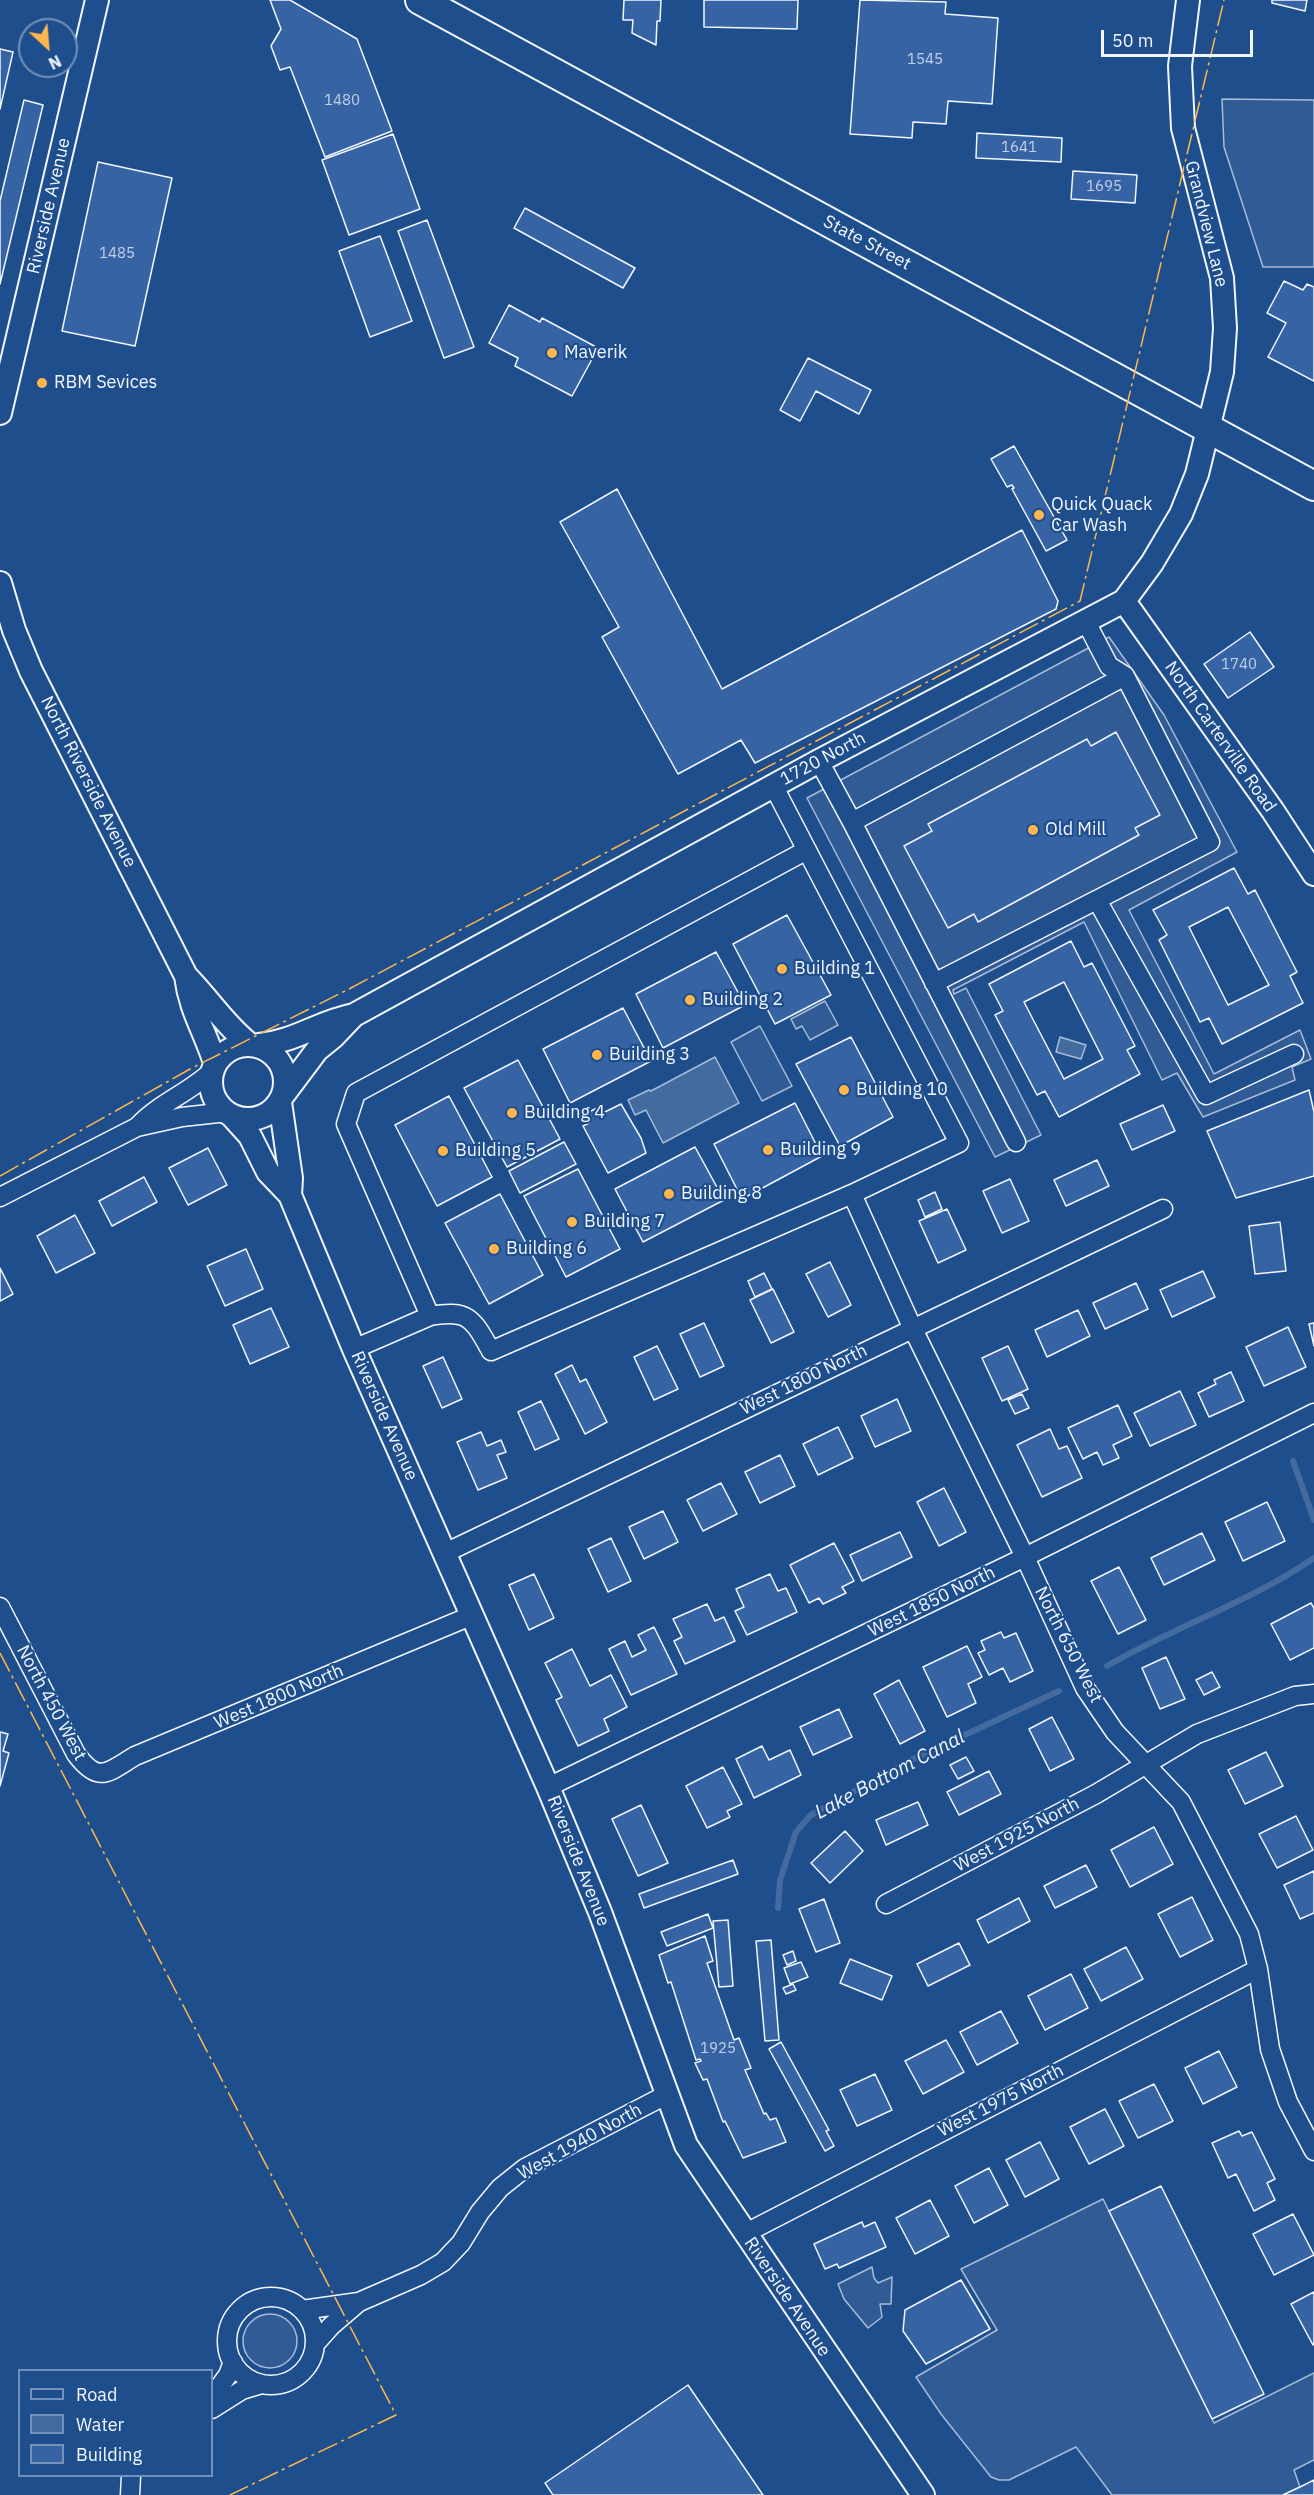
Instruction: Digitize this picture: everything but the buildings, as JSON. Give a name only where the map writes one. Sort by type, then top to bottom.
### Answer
[{"type":"main road","name":"State Street","points":[[420,0],[1314,486]]},
{"type":"street","name":"Riverside Avenue","points":[[0,413],[97,0]]},
{"type":"street","name":"Grandview Lane","points":[[1186,9],[1180,66],[1183,128],[1222,278],[1225,328],[1222,372],[1207,428]]},
{"type":"street","name":"1720 North","points":[[254,1045],[291,1040],[323,1023],[354,1015],[773,785],[1124,601],[1152,563],[1181,514],[1197,474],[1207,428]]},
{"type":"street","name":"North Riverside Avenue","points":[[0,583],[14,630],[32,671],[186,976],[218,1014],[254,1045]]},
{"type":"street","name":"North Carterville Road","points":[[1124,601],[1273,811],[1314,874]]},
{"type":"street","points":[[934,983],[1210,842],[1125,676],[1109,666],[1085,620]]},
{"type":"street","points":[[852,822],[1125,676]]},
{"type":"street","points":[[819,761],[1016,1142]]},
{"type":"street","points":[[354,1349],[430,1316],[453,1312],[467,1317],[478,1327],[491,1351],[852,1194],[959,1143],[773,785]]},
{"type":"street","points":[[430,1316],[346,1124],[356,1093],[807,850]]},
{"type":"street","points":[[1097,900],[1206,1095],[1294,1054]]},
{"type":"street","name":"North Riverside Avenue","points":[[186,976],[192,1009],[206,1035],[214,1067]]},
{"type":"street","name":"1720 North","points":[[282,1098],[317,1050],[354,1015]]},
{"type":"street","points":[[0,1197],[137,1127],[182,1117],[230,1114],[246,1119],[260,1118],[268,1114],[282,1098],[285,1074],[282,1064],[268,1050],[254,1045],[231,1048],[188,1091],[149,1114],[137,1127]]},
{"type":"street","points":[[214,1067],[212,1090],[216,1101],[230,1114]]},
{"type":"street","name":"Riverside Avenue","points":[[282,1098],[291,1178],[290,1195]]},
{"type":"street","name":"Riverside Avenue","points":[[230,1114],[250,1136],[268,1172],[290,1195],[354,1349],[548,1786],[600,1912],[686,2145],[744,2234],[923,2495]]},
{"type":"street","name":"North 650 West","points":[[852,1194],[912,1327],[1025,1557],[1085,1688],[1115,1732],[1181,1802],[1249,1934],[1258,1969],[1270,2049],[1288,2102],[1314,2151]]},
{"type":"street","name":"West 1800 North","points":[[445,1553],[912,1327],[1163,1209]]},
{"type":"street","name":"West 1850 North","points":[[548,1786],[1025,1557],[1314,1413]]},
{"type":"street","name":"North 450 West","points":[[0,1607],[76,1754],[86,1767]]},
{"type":"street","name":"West 1800 North","points":[[86,1767],[99,1774],[106,1774],[135,1756],[473,1615]]},
{"type":"street","name":"West 1925 North","points":[[886,1904],[1096,1794],[1197,1734],[1295,1696],[1314,1694]]},
{"type":"street","name":"West 1975 North","points":[[744,2234],[1258,1969]]},
{"type":"street","name":"West 1940 North","points":[[302,2310],[359,2302],[421,2275],[442,2262],[461,2243],[480,2212],[500,2188],[525,2168],[666,2095]]},
{"type":"street","points":[[280,2298],[302,2310],[314,2332],[315,2344],[309,2362],[297,2376],[274,2385],[250,2380],[240,2372],[228,2351],[227,2338],[233,2320],[245,2306],[262,2299],[280,2298]]},
{"type":"street","name":"West 1940 North","points":[[315,2344],[331,2326],[359,2302]]},
{"type":"street","points":[[213,2396],[228,2375],[233,2362]]},
{"type":"street","points":[[213,2408],[242,2390],[262,2384]]},
{"type":"street","points":[[130,2495],[131,2477]]},
{"type":"shaded area","points":[[1222,99],[1314,100],[1314,267],[1263,267],[1224,147]]},
{"type":"shaded area","points":[[1109,637],[1164,715],[1237,852],[1129,910],[1214,1074],[1300,1030],[1311,1059],[1292,1067],[1295,1080],[1203,1117],[1177,1073],[1162,1080],[1084,922],[953,990],[954,994],[966,988],[1041,1135],[995,1157],[807,798]]},
{"type":"shaded area","points":[[825,1001],[838,1025],[810,1040],[802,1026],[796,1029],[791,1019]]},
{"type":"shaded area","points":[[760,1026],[792,1086],[762,1101],[731,1042]]},
{"type":"shaded area","points":[[1103,2199],[1214,2423],[1314,2373],[1314,2460],[1294,2470],[1300,2487],[1283,2495],[1112,2495],[1076,2447],[1009,2480],[999,2480],[991,2477],[941,2414],[916,2377],[997,2330],[961,2269]]},
{"type":"shaded area","points":[[872,2267],[874,2278],[878,2283],[892,2277],[891,2304],[880,2304],[882,2317],[868,2328],[844,2299],[838,2284]]},
{"type":"shaded area","points":[[270,2314],[280,2316],[289,2322],[295,2331],[297,2341],[295,2351],[289,2360],[280,2366],[270,2368],[260,2366],[251,2360],[245,2351],[243,2341],[245,2331],[251,2322],[260,2316]]},
{"type":"water","points":[[1060,1037],[1086,1045],[1081,1059],[1056,1052]]},
{"type":"water","points":[[715,1057],[739,1103],[663,1143],[646,1110],[635,1115],[628,1100],[651,1091]]},
{"type":"waterway","name":"Lake Bottom Canal","points":[[1293,1461],[1314,1520]]},
{"type":"waterway","name":"Lake Bottom Canal","points":[[1107,1666],[1264,1588],[1314,1558]]},
{"type":"waterway","name":"Lake Bottom Canal","points":[[778,1908],[780,1880],[796,1832],[811,1815],[909,1761],[1059,1691]]},
{"type":"power","points":[[0,1176],[190,1069],[349,989],[1080,601],[1224,0]]},
{"type":"power","points":[[0,1653],[396,2415],[230,2495]]},
{"type":"place","name":"Maverik","points":[[552,353]]},
{"type":"place","name":"RBM Sevices","points":[[42,383]]},
{"type":"place","name":"Quick Quack Car Wash","points":[[1039,515]]},
{"type":"place","name":"Old Mill","points":[[1033,830]]},
{"type":"place","name":"Building 1","points":[[782,969]]},
{"type":"place","name":"Building 2","points":[[690,1000]]},
{"type":"place","name":"Building 3","points":[[597,1055]]},
{"type":"place","name":"Building 10","points":[[844,1090]]},
{"type":"place","name":"Building 4","points":[[512,1113]]},
{"type":"place","name":"Building 9","points":[[768,1150]]},
{"type":"place","name":"Building 5","points":[[443,1151]]},
{"type":"place","name":"Building 8","points":[[669,1194]]},
{"type":"place","name":"Building 7","points":[[572,1222]]},
{"type":"place","name":"Building 6","points":[[494,1249]]}]
